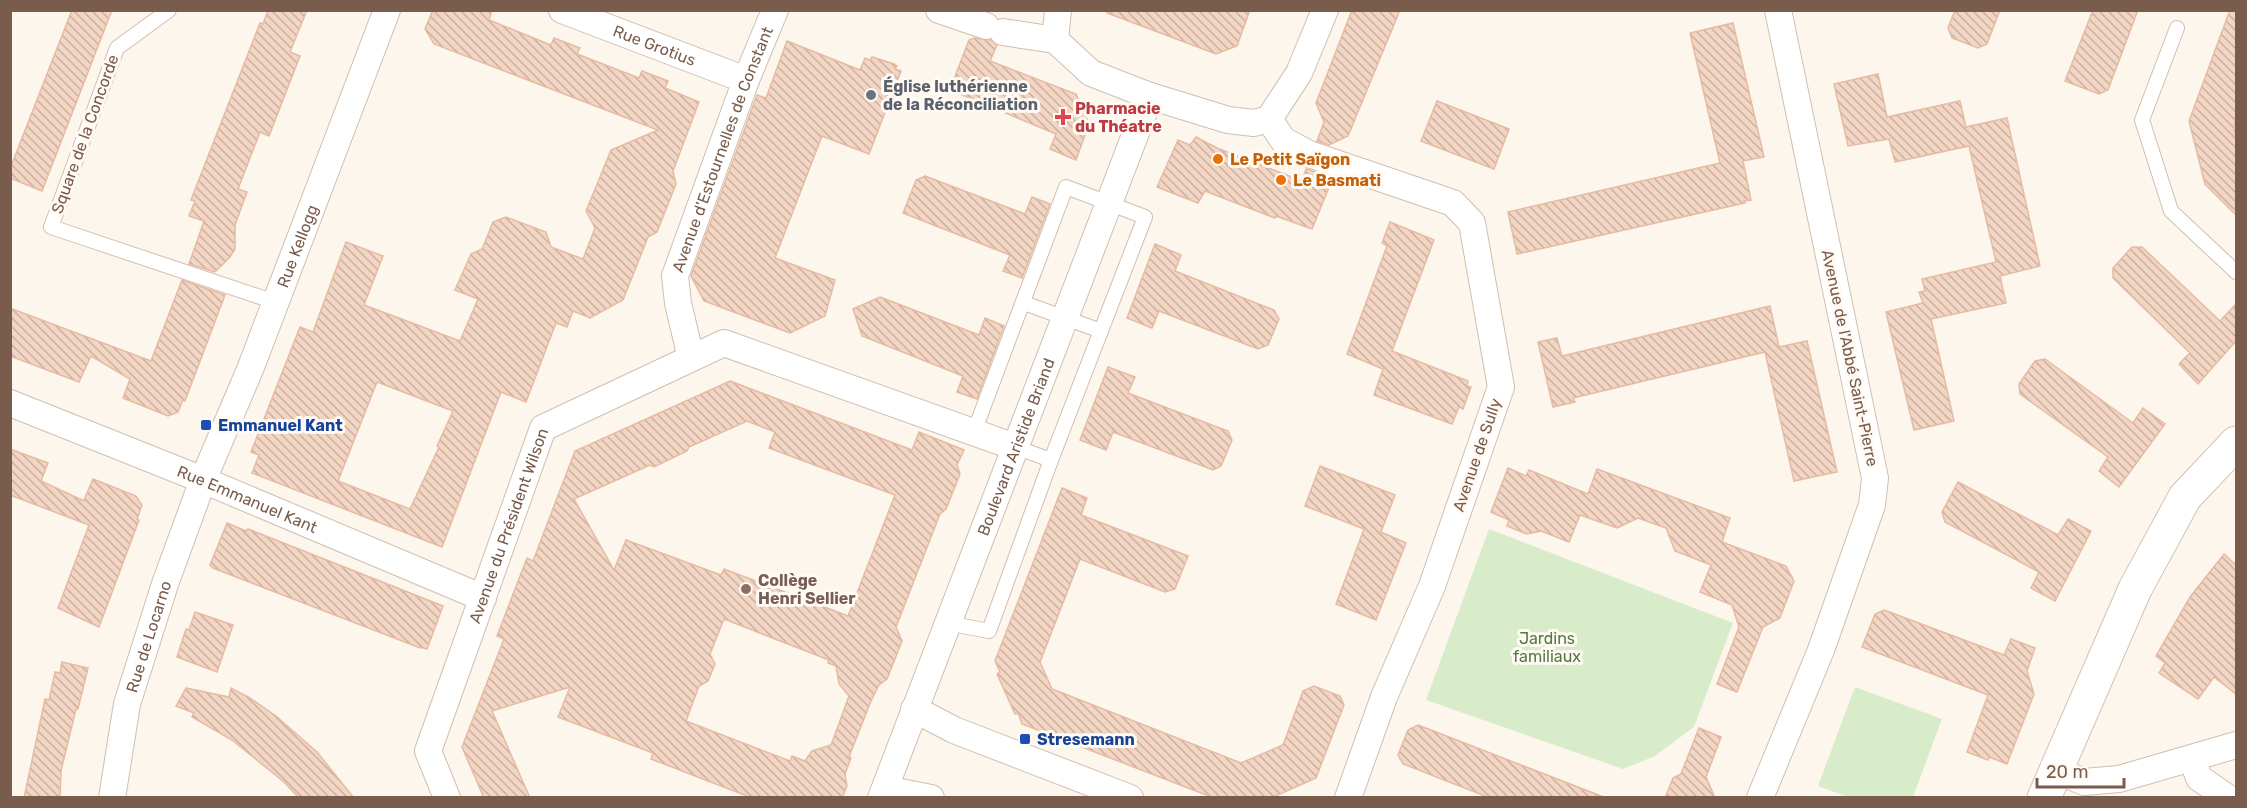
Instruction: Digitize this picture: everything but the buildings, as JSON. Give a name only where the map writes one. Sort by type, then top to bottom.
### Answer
[{"type":"main road","points":[[2050,784],[2135,589],[2185,497],[2236,443]]},
{"type":"street","name":"Rue Kellogg","points":[[203,480],[275,302],[387,10]]},
{"type":"street","name":"Rue Grotius","points":[[562,10],[746,80]]},
{"type":"street","name":"Avenue d'Estournelles de Constant","points":[[691,358],[678,303],[675,276],[746,80],[776,10]]},
{"type":"street","points":[[939,10],[994,29],[1055,40],[1091,73],[1150,96],[1228,120],[1254,123],[1269,119],[1299,73],[1325,10]]},
{"type":"street","points":[[1055,40],[1058,10]]},
{"type":"street","name":"Avenue de l'Abbé Saint-Pierre","points":[[1760,798],[1821,650],[1872,505],[1875,477],[1778,10]]},
{"type":"street","name":"Boulevard Aristide Briand","points":[[883,793],[1150,96]]},
{"type":"street","name":"Avenue de Sully","points":[[1269,119],[1283,140],[1308,154],[1453,203],[1472,223],[1501,387],[1432,586],[1384,697],[1348,798]]},
{"type":"street","name":"Avenue du Président Wilson","points":[[447,798],[428,751],[543,428],[724,343],[1015,447]]},
{"type":"street","name":"Rue Emmanuel Kant","points":[[10,403],[203,480],[483,598]]},
{"type":"street","name":"Rue de Locarno","points":[[112,798],[127,704],[165,584],[203,480]]},
{"type":"street","points":[[914,709],[954,730],[1130,798]]},
{"type":"street","points":[[2050,784],[2118,779],[2236,745]]},
{"type":"street","points":[[2192,759],[2199,778],[2228,798]]},
{"type":"street","points":[[883,793],[930,798]]},
{"type":"lane","name":"Square de la Concorde","points":[[169,10],[117,48],[51,227],[275,302]]},
{"type":"lane","points":[[2177,28],[2142,120],[2171,211],[2236,272]]},
{"type":"lane","points":[[947,623],[989,631],[1145,217],[1066,187],[974,432]]},
{"type":"lane","points":[[1024,303],[1101,331]]},
{"type":"lane","points":[[1015,447],[1052,460]]},
{"type":"green space","name":"Jardins familiaux","points":[[1489,529],[1733,623],[1694,727],[1655,756],[1623,769],[1426,700]]},
{"type":"green space","points":[[1855,687],[1942,719],[1913,797],[1848,797],[1818,786]]},
{"type":"place","name":"Église luthérienne de la Réconciliation","points":[[871,95]]},
{"type":"place","name":"Pharmacie du Théatre","points":[[1063,117]]},
{"type":"place","name":"Le Petit Saïgon","points":[[1218,159]]},
{"type":"place","name":"Le Basmati","points":[[1281,180]]},
{"type":"place","name":"Emmanuel Kant","points":[[206,425]]},
{"type":"place","name":"Collège Henri Sellier","points":[[746,589]]},
{"type":"place","name":"Stresemann","points":[[1025,739]]}]
